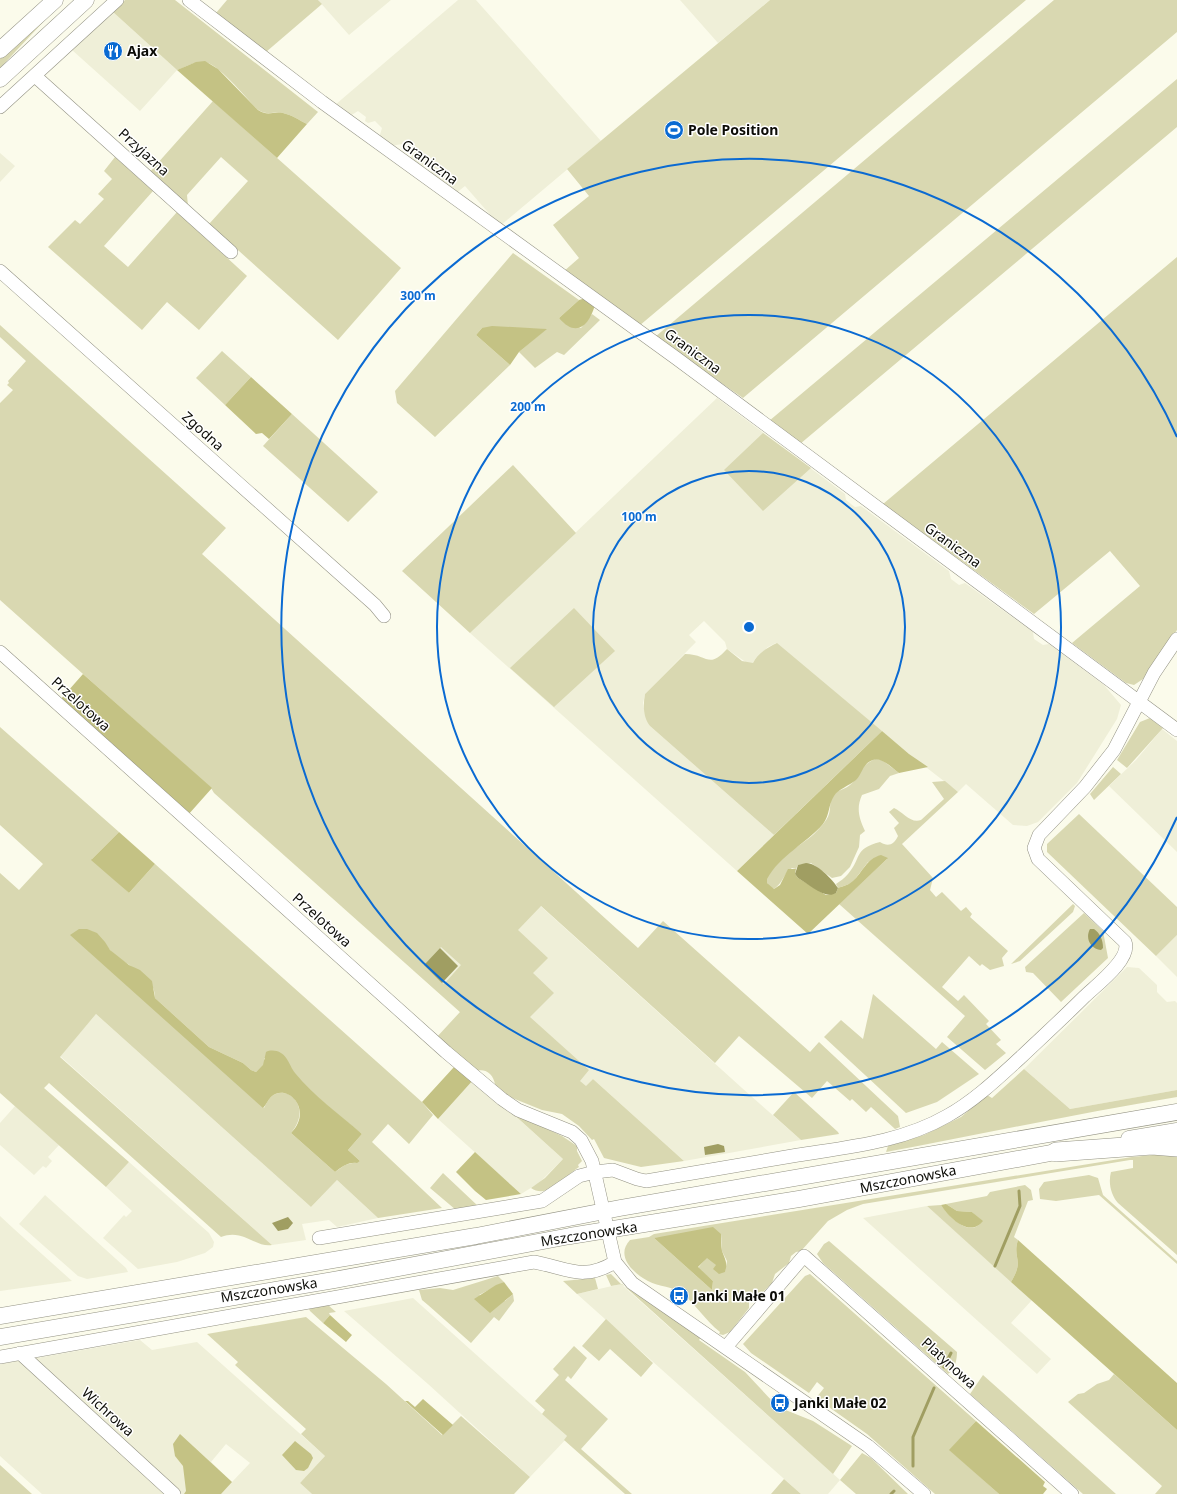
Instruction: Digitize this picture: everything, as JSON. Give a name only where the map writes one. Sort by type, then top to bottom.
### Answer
[{"type":"highway","points":[[1056,1152],[1152,1145],[1177,1147]]},
{"type":"main road","points":[[0,50],[55,0]]},
{"type":"main road","points":[[0,79],[86,0]]},
{"type":"main road","name":"Mszczonowska","points":[[0,1316],[476,1236],[602,1211],[1177,1112]]},
{"type":"main road","name":"Mszczonowska","points":[[0,1336],[607,1231],[799,1200],[1177,1131]]},
{"type":"street","points":[[0,107],[117,0]]},
{"type":"street","name":"Graniczna","points":[[189,0],[328,106],[670,353],[1177,730]]},
{"type":"street","name":"Przyjazna","points":[[35,76],[231,252]]},
{"type":"street","name":"Zgodna","points":[[0,271],[375,605],[384,616]]},
{"type":"street","points":[[319,1238],[542,1201],[579,1176],[595,1172],[613,1170],[646,1181],[866,1144],[919,1130],[940,1120],[970,1101],[996,1080],[1116,966],[1126,952],[1125,942],[1038,859],[1034,848],[1039,835],[1085,787],[1114,750],[1154,673],[1177,639]]},
{"type":"street","name":"Przelotowa","points":[[0,652],[446,1052],[502,1099],[518,1110],[564,1128],[581,1140],[587,1148],[595,1172],[602,1211],[615,1262]]},
{"type":"street","name":"Platynowa","points":[[726,1347],[804,1256],[1072,1494]]},
{"type":"street","points":[[0,1357],[534,1262],[580,1274],[603,1269],[615,1262],[622,1272],[643,1291],[868,1446],[924,1494]]},
{"type":"street","name":"Wichrowa","points":[[20,1353],[174,1494]]},
{"type":"shaded area","points":[[318,0],[391,0],[349,35]]},
{"type":"shaded area","points":[[458,0],[476,0],[601,141],[500,226],[465,186],[455,194],[428,175],[433,169],[426,164],[422,169],[409,160],[413,154],[402,144],[391,146],[379,138],[382,128],[375,121],[368,123],[365,121],[366,117],[358,111],[350,116],[335,105]]},
{"type":"shaded area","points":[[680,0],[770,0],[718,43]]},
{"type":"shaded area","points":[[113,12],[177,70],[140,111],[72,50]]},
{"type":"shaded area","points":[[205,61],[218,69],[258,110],[265,113],[286,114],[307,124],[277,158],[177,70],[196,62]]},
{"type":"shaded area","points":[[0,153],[15,166],[0,182]]},
{"type":"shaded area","points":[[586,298],[595,305],[589,319],[581,327],[571,327],[559,318],[579,300]]},
{"type":"shaded area","points":[[492,326],[547,329],[519,352],[510,365],[476,335],[482,328]]},
{"type":"shaded area","points":[[251,377],[292,414],[269,439],[262,433],[256,434],[225,405]]},
{"type":"shaded area","points":[[717,398],[845,494],[846,500],[855,507],[861,506],[949,571],[951,579],[959,585],[965,583],[1033,632],[1034,639],[1043,645],[1049,644],[1104,685],[1121,705],[1117,719],[1077,783],[1038,822],[1027,826],[1013,825],[966,784],[958,792],[909,754],[776,643],[768,647],[755,659],[753,663],[747,663],[727,649],[725,642],[704,621],[689,635],[696,642],[645,694],[643,703],[645,714],[650,726],[774,835],[737,871],[470,633]]},
{"type":"shaded area","points":[[83,674],[212,788],[188,815],[116,750],[112,743],[104,740],[60,700]]},
{"type":"shaded area","points":[[1162,729],[1177,741],[1177,852],[1109,786],[1136,760]]},
{"type":"shaded area","points":[[882,731],[909,754],[928,767],[899,773],[880,760],[876,759],[869,762],[856,780],[841,789],[832,799],[827,817],[823,824],[809,838],[786,856],[767,879],[767,883],[774,889],[780,885],[788,869],[796,869],[795,874],[798,878],[826,895],[836,893],[838,888],[851,882],[872,859],[881,855],[888,858],[808,934],[737,871]]},
{"type":"shaded area","points":[[119,832],[155,864],[129,893],[91,860]]},
{"type":"shaded area","points":[[463,836],[801,1140],[684,1161],[593,1079],[567,1108],[413,970]]},
{"type":"shaded area","points":[[806,863],[815,866],[832,880],[838,888],[836,893],[832,895],[822,893],[798,878],[795,874],[798,865]]},
{"type":"shaded area","points":[[79,929],[87,929],[97,933],[110,950],[129,965],[140,970],[152,981],[155,998],[209,1047],[243,1063],[251,1070],[256,1072],[263,1065],[266,1052],[275,1051],[283,1055],[295,1073],[310,1089],[362,1134],[348,1150],[360,1161],[345,1165],[335,1172],[291,1133],[300,1116],[296,1101],[284,1093],[277,1093],[271,1097],[263,1108],[70,935]]},
{"type":"shaded area","points":[[1090,929],[1094,929],[1101,937],[1103,948],[1101,950],[1094,948],[1091,945],[1088,939]]},
{"type":"shaded area","points":[[1177,935],[1177,977],[1156,956]]},
{"type":"shaded area","points":[[440,948],[458,966],[442,983],[424,965]]},
{"type":"shaded area","points":[[1127,967],[1139,968],[1157,985],[1157,992],[1167,1002],[1175,1001],[1177,1003],[1177,1090],[1070,1109],[1024,1069]]},
{"type":"shaded area","points":[[96,1014],[311,1207],[337,1180],[378,1218],[337,1227],[329,1220],[302,1224],[306,1240],[272,1245],[60,1056]]},
{"type":"shaded area","points":[[454,1067],[474,1079],[438,1119],[422,1102]]},
{"type":"shaded area","points":[[474,1079],[563,1159],[539,1183],[521,1194],[438,1119]]},
{"type":"shaded area","points":[[15,1106],[59,1145],[48,1157],[52,1161],[46,1168],[43,1166],[34,1175],[0,1145],[0,1123]]},
{"type":"shaded area","points":[[718,1144],[724,1146],[725,1152],[705,1155],[704,1147]]},
{"type":"shaded area","points":[[475,1152],[521,1194],[486,1200],[475,1191],[456,1172]]},
{"type":"shaded area","points":[[129,1162],[209,1233],[214,1242],[213,1247],[205,1253],[177,1262],[138,1269],[103,1238],[124,1215],[126,1217],[132,1211],[106,1187]]},
{"type":"shaded area","points":[[45,1195],[126,1268],[128,1272],[87,1279],[78,1276],[19,1224]]},
{"type":"shaded area","points":[[946,1204],[957,1211],[972,1212],[983,1221],[978,1226],[972,1228],[966,1227],[954,1220],[941,1205]]},
{"type":"shaded area","points":[[927,1206],[1032,1300],[1011,1323],[1051,1359],[1037,1374],[863,1218]]},
{"type":"shaded area","points":[[0,1216],[14,1229],[72,1281],[0,1291]]},
{"type":"shaded area","points":[[288,1217],[293,1223],[288,1229],[278,1231],[272,1223]]},
{"type":"shaded area","points":[[713,1227],[721,1234],[722,1251],[726,1264],[725,1272],[719,1274],[713,1269],[716,1265],[707,1258],[698,1267],[713,1281],[712,1290],[654,1238]]},
{"type":"shaded area","points":[[1018,1240],[1177,1383],[1177,1430],[1011,1282],[1018,1264],[1016,1251]]},
{"type":"shaded area","points":[[504,1282],[513,1294],[490,1313],[474,1299],[496,1285]]},
{"type":"shaded area","points":[[621,1284],[840,1480],[828,1494],[801,1494],[577,1294]]},
{"type":"shaded area","points":[[413,1298],[568,1437],[530,1477],[428,1384],[344,1311]]},
{"type":"shaded area","points":[[330,1315],[352,1335],[346,1342],[323,1323]]},
{"type":"shaded area","points":[[140,1340],[152,1350],[197,1342],[325,1456],[300,1483],[312,1494],[180,1494],[31,1359]],"holes":[[[226,1444],[250,1463],[232,1482],[211,1462]]]},
{"type":"shaded area","points":[[22,1360],[169,1494],[42,1494],[0,1456],[0,1364]]},
{"type":"shaded area","points":[[423,1399],[453,1425],[443,1435],[405,1401],[408,1401],[415,1407]]},
{"type":"shaded area","points":[[976,1421],[1045,1482],[1043,1486],[1047,1489],[1043,1494],[999,1494],[949,1450]]},
{"type":"shaded area","points":[[180,1434],[232,1482],[221,1494],[184,1494],[186,1491],[183,1466],[175,1456],[173,1444]]},
{"type":"shaded area","points":[[295,1441],[311,1454],[313,1458],[308,1468],[304,1471],[296,1470],[282,1455]]},
{"type":"green space","points":[[125,0],[175,0],[318,112],[307,124],[283,113],[265,113],[257,109],[224,74],[210,64],[197,62],[177,70],[113,12]]},
{"type":"green space","points":[[227,0],[318,0],[322,4],[266,52],[216,13]]},
{"type":"green space","points":[[770,0],[1026,0],[639,326],[563,272],[579,258],[553,225],[589,196],[567,169]]},
{"type":"green space","points":[[1054,0],[1177,0],[1177,32],[743,398],[655,337]]},
{"type":"green space","points":[[45,18],[46,19],[0,68],[0,59]]},
{"type":"green space","points":[[1177,79],[1177,127],[800,444],[769,421]]},
{"type":"green space","points":[[213,101],[401,268],[338,340],[209,224],[248,181],[221,157],[187,195],[188,206],[148,174]]},
{"type":"green space","points":[[115,157],[153,191],[104,246],[128,267],[177,212],[247,276],[199,330],[167,302],[142,330],[48,247],[75,220],[80,224],[104,199],[98,194],[112,179],[104,171]]},
{"type":"green space","points":[[513,253],[579,300],[559,318],[581,328],[592,314],[600,320],[564,355],[557,352],[535,368],[519,352],[546,329],[482,328],[476,335],[510,365],[435,437],[397,403],[395,391]]},
{"type":"green space","points":[[1177,257],[1177,630],[1143,679],[1134,685],[1126,683],[1072,643],[1140,586],[1110,551],[1034,614],[883,504]]},
{"type":"green space","points":[[0,325],[226,528],[202,554],[638,948],[663,921],[810,1052],[819,1042],[898,1116],[900,1127],[895,1129],[871,1107],[866,1112],[852,1099],[850,1101],[827,1081],[812,1098],[739,1036],[715,1063],[541,906],[518,930],[548,958],[533,973],[554,993],[530,1017],[589,1070],[580,1081],[586,1086],[593,1079],[684,1161],[641,1167],[604,1158],[594,1139],[592,1140],[579,1126],[562,1114],[542,1110],[500,1093],[488,1072],[468,1067],[436,1038],[460,1012],[0,600],[0,403],[13,390],[7,385],[9,383],[8,381],[26,361],[0,337]],"holes":[[[441,947],[461,965],[444,984],[424,965]]]},
{"type":"green space","points":[[222,351],[251,377],[225,405],[196,378]]},
{"type":"green space","points":[[292,414],[378,492],[348,522],[263,446]]},
{"type":"green space","points":[[763,433],[811,468],[763,511],[724,470]]},
{"type":"green space","points":[[513,465],[576,533],[470,633],[402,571]]},
{"type":"green space","points":[[574,608],[615,651],[554,707],[510,668]]},
{"type":"green space","points":[[777,643],[882,731],[774,835],[650,726],[646,719],[644,707],[645,694],[685,654],[711,660],[716,659],[727,649],[742,661],[753,663],[763,651]]},
{"type":"green space","points":[[1150,718],[1163,728],[1127,768],[1117,760],[1140,722]]},
{"type":"green space","points":[[0,727],[119,832],[92,859],[129,893],[155,864],[422,1102],[433,1115],[409,1144],[388,1124],[372,1142],[442,1208],[378,1218],[337,1180],[311,1207],[96,1014],[60,1057],[272,1245],[260,1244],[243,1236],[229,1235],[221,1237],[49,1083],[44,1088],[129,1162],[106,1187],[0,1093],[0,873],[19,890],[43,864],[0,825]],"holes":[[[79,929],[87,930],[97,935],[121,960],[141,972],[151,983],[155,998],[209,1047],[243,1063],[251,1070],[256,1072],[264,1065],[264,1058],[287,1060],[298,1078],[308,1088],[362,1134],[348,1150],[360,1161],[345,1165],[335,1172],[291,1133],[297,1123],[299,1106],[290,1095],[277,1093],[270,1098],[264,1108]]]},
{"type":"green space","points":[[875,759],[882,760],[899,773],[890,776],[879,789],[862,795],[859,804],[859,813],[865,831],[860,835],[859,847],[850,867],[841,876],[832,878],[811,863],[798,865],[796,869],[792,868],[789,870],[777,887],[774,889],[771,887],[767,883],[767,877],[776,863],[818,830],[828,817],[831,799],[834,794],[850,785],[857,778],[863,768]]},
{"type":"green space","points":[[1113,767],[1121,774],[1094,800],[1090,794]]},
{"type":"green space","points":[[945,781],[958,792],[902,844],[933,878],[930,890],[936,897],[942,892],[961,911],[966,907],[972,914],[970,917],[1008,951],[1002,958],[1004,966],[990,970],[982,964],[980,966],[969,956],[942,987],[958,1001],[964,995],[989,1021],[986,1024],[1001,1040],[996,1044],[1006,1053],[985,1070],[947,1037],[965,1016],[839,904],[887,859],[868,862],[852,883],[838,888],[836,884],[848,874],[859,855],[866,848],[880,842],[888,845],[895,841],[898,836],[894,828],[899,823],[889,812],[894,808],[910,819],[917,821],[921,820],[944,799],[932,782]]},
{"type":"green space","points":[[1079,814],[1177,907],[1177,935],[1156,956],[1047,852],[1047,844]]},
{"type":"green space","points":[[1073,904],[1075,906],[1073,912],[1020,961],[1011,964]]},
{"type":"green space","points":[[1084,913],[1103,931],[1108,958],[1061,1002],[1033,973],[1026,972],[1025,967]]},
{"type":"green space","points":[[873,994],[936,1049],[942,1042],[979,1074],[937,1102],[906,1113],[824,1037],[841,1020],[863,1039]]},
{"type":"green space","points":[[1024,1069],[1070,1109],[1177,1090],[1177,1097],[886,1152],[888,1146],[924,1135],[961,1117],[987,1095],[992,1098]]},
{"type":"green space","points":[[794,1092],[839,1134],[801,1140],[773,1115]]},
{"type":"green space","points":[[511,1112],[562,1136],[577,1146],[577,1151],[582,1161],[578,1165],[579,1167],[550,1189],[537,1191],[531,1188],[545,1178],[563,1159]]},
{"type":"green space","points":[[1156,1153],[1177,1154],[1177,1255],[1118,1203],[1114,1196],[1110,1185],[1111,1172],[1133,1168],[1133,1160],[1130,1160],[863,1204],[847,1210],[828,1221],[801,1251],[796,1252],[791,1256],[789,1263],[775,1274],[772,1283],[759,1296],[753,1298],[749,1302],[749,1308],[730,1332],[723,1335],[719,1334],[720,1332],[683,1294],[675,1289],[652,1283],[642,1278],[632,1269],[625,1258],[624,1252],[630,1240],[649,1237],[654,1234],[1132,1157],[1153,1155]],"holes":[[[721,1234],[722,1251],[727,1261],[725,1272],[707,1257],[698,1268],[713,1281],[712,1290],[654,1238]]]},
{"type":"green space","points":[[443,1173],[478,1206],[456,1210],[430,1188]]},
{"type":"green space","points":[[1089,1175],[1098,1178],[1103,1195],[1177,1261],[1177,1264],[1099,1195],[1056,1201],[1040,1199],[1039,1189],[1044,1182]]},
{"type":"green space","points":[[1025,1185],[1031,1190],[1033,1200],[1028,1201],[1014,1237],[1018,1240],[1016,1251],[1018,1264],[1011,1282],[927,1206],[941,1205],[949,1215],[960,1224],[972,1228],[977,1226],[982,1221],[972,1212],[957,1211],[946,1204],[987,1196],[990,1192]]},
{"type":"green space","points":[[829,1241],[957,1352],[955,1364],[948,1374],[823,1263],[817,1254],[824,1244]]},
{"type":"green space","points":[[611,1274],[621,1284],[611,1286],[606,1275]]},
{"type":"green space","points":[[810,1274],[976,1421],[950,1450],[999,1494],[935,1494],[867,1434],[816,1398],[824,1388],[817,1382],[809,1393],[751,1353],[743,1344],[805,1276]]},
{"type":"green space","points":[[498,1276],[504,1282],[479,1295],[505,1301],[513,1294],[514,1301],[499,1321],[494,1317],[471,1343],[422,1300],[419,1290],[440,1288],[453,1290]]},
{"type":"green space","points":[[595,1278],[598,1289],[577,1294],[563,1281]]},
{"type":"green space","points":[[625,1287],[701,1337],[699,1340],[745,1372],[775,1404],[783,1409],[813,1421],[852,1446],[833,1474]]},
{"type":"green space","points":[[328,1305],[336,1312],[329,1313],[330,1315],[323,1323],[309,1309]]},
{"type":"green space","points":[[306,1317],[386,1384],[442,1435],[461,1416],[530,1477],[514,1494],[312,1494],[300,1483],[325,1456],[301,1434],[306,1429],[235,1365],[238,1362],[207,1334]]},
{"type":"green space","points":[[606,1319],[653,1363],[641,1377],[610,1349],[599,1361],[582,1346]]},
{"type":"green space","points":[[574,1346],[587,1358],[571,1379],[568,1376],[565,1380],[608,1419],[581,1449],[632,1494],[625,1494],[564,1440],[567,1436],[542,1414],[545,1410],[535,1401],[559,1375],[553,1369]]},
{"type":"green space","points":[[1114,1374],[1177,1430],[1177,1494],[1155,1494],[1162,1486],[1068,1402],[1078,1394],[1084,1393],[1097,1384],[1109,1380]]},
{"type":"green space","points":[[983,1375],[1116,1494],[1083,1494],[970,1394]]},
{"type":"green space","points":[[862,1453],[871,1458],[908,1494],[856,1494],[840,1480]]},
{"type":"green space","points":[[0,1465],[32,1494],[0,1494]]},
{"type":"green space","points":[[784,1479],[801,1494],[771,1494]]},
{"type":"waterway","points":[[995,1266],[1020,1206],[1019,1191]]},
{"type":"waterway","points":[[944,1367],[951,1353]]},
{"type":"waterway","points":[[913,1466],[913,1437],[934,1388]]},
{"type":"waterway","points":[[891,1494],[894,1491]]},
{"type":"place","name":"Ajax","points":[[113,51]]},
{"type":"place","name":"Pole Position","points":[[674,130]]},
{"type":"place","name":"Janki Małe 01","points":[[679,1296]]},
{"type":"place","name":"Janki Małe 02","points":[[780,1403]]}]
